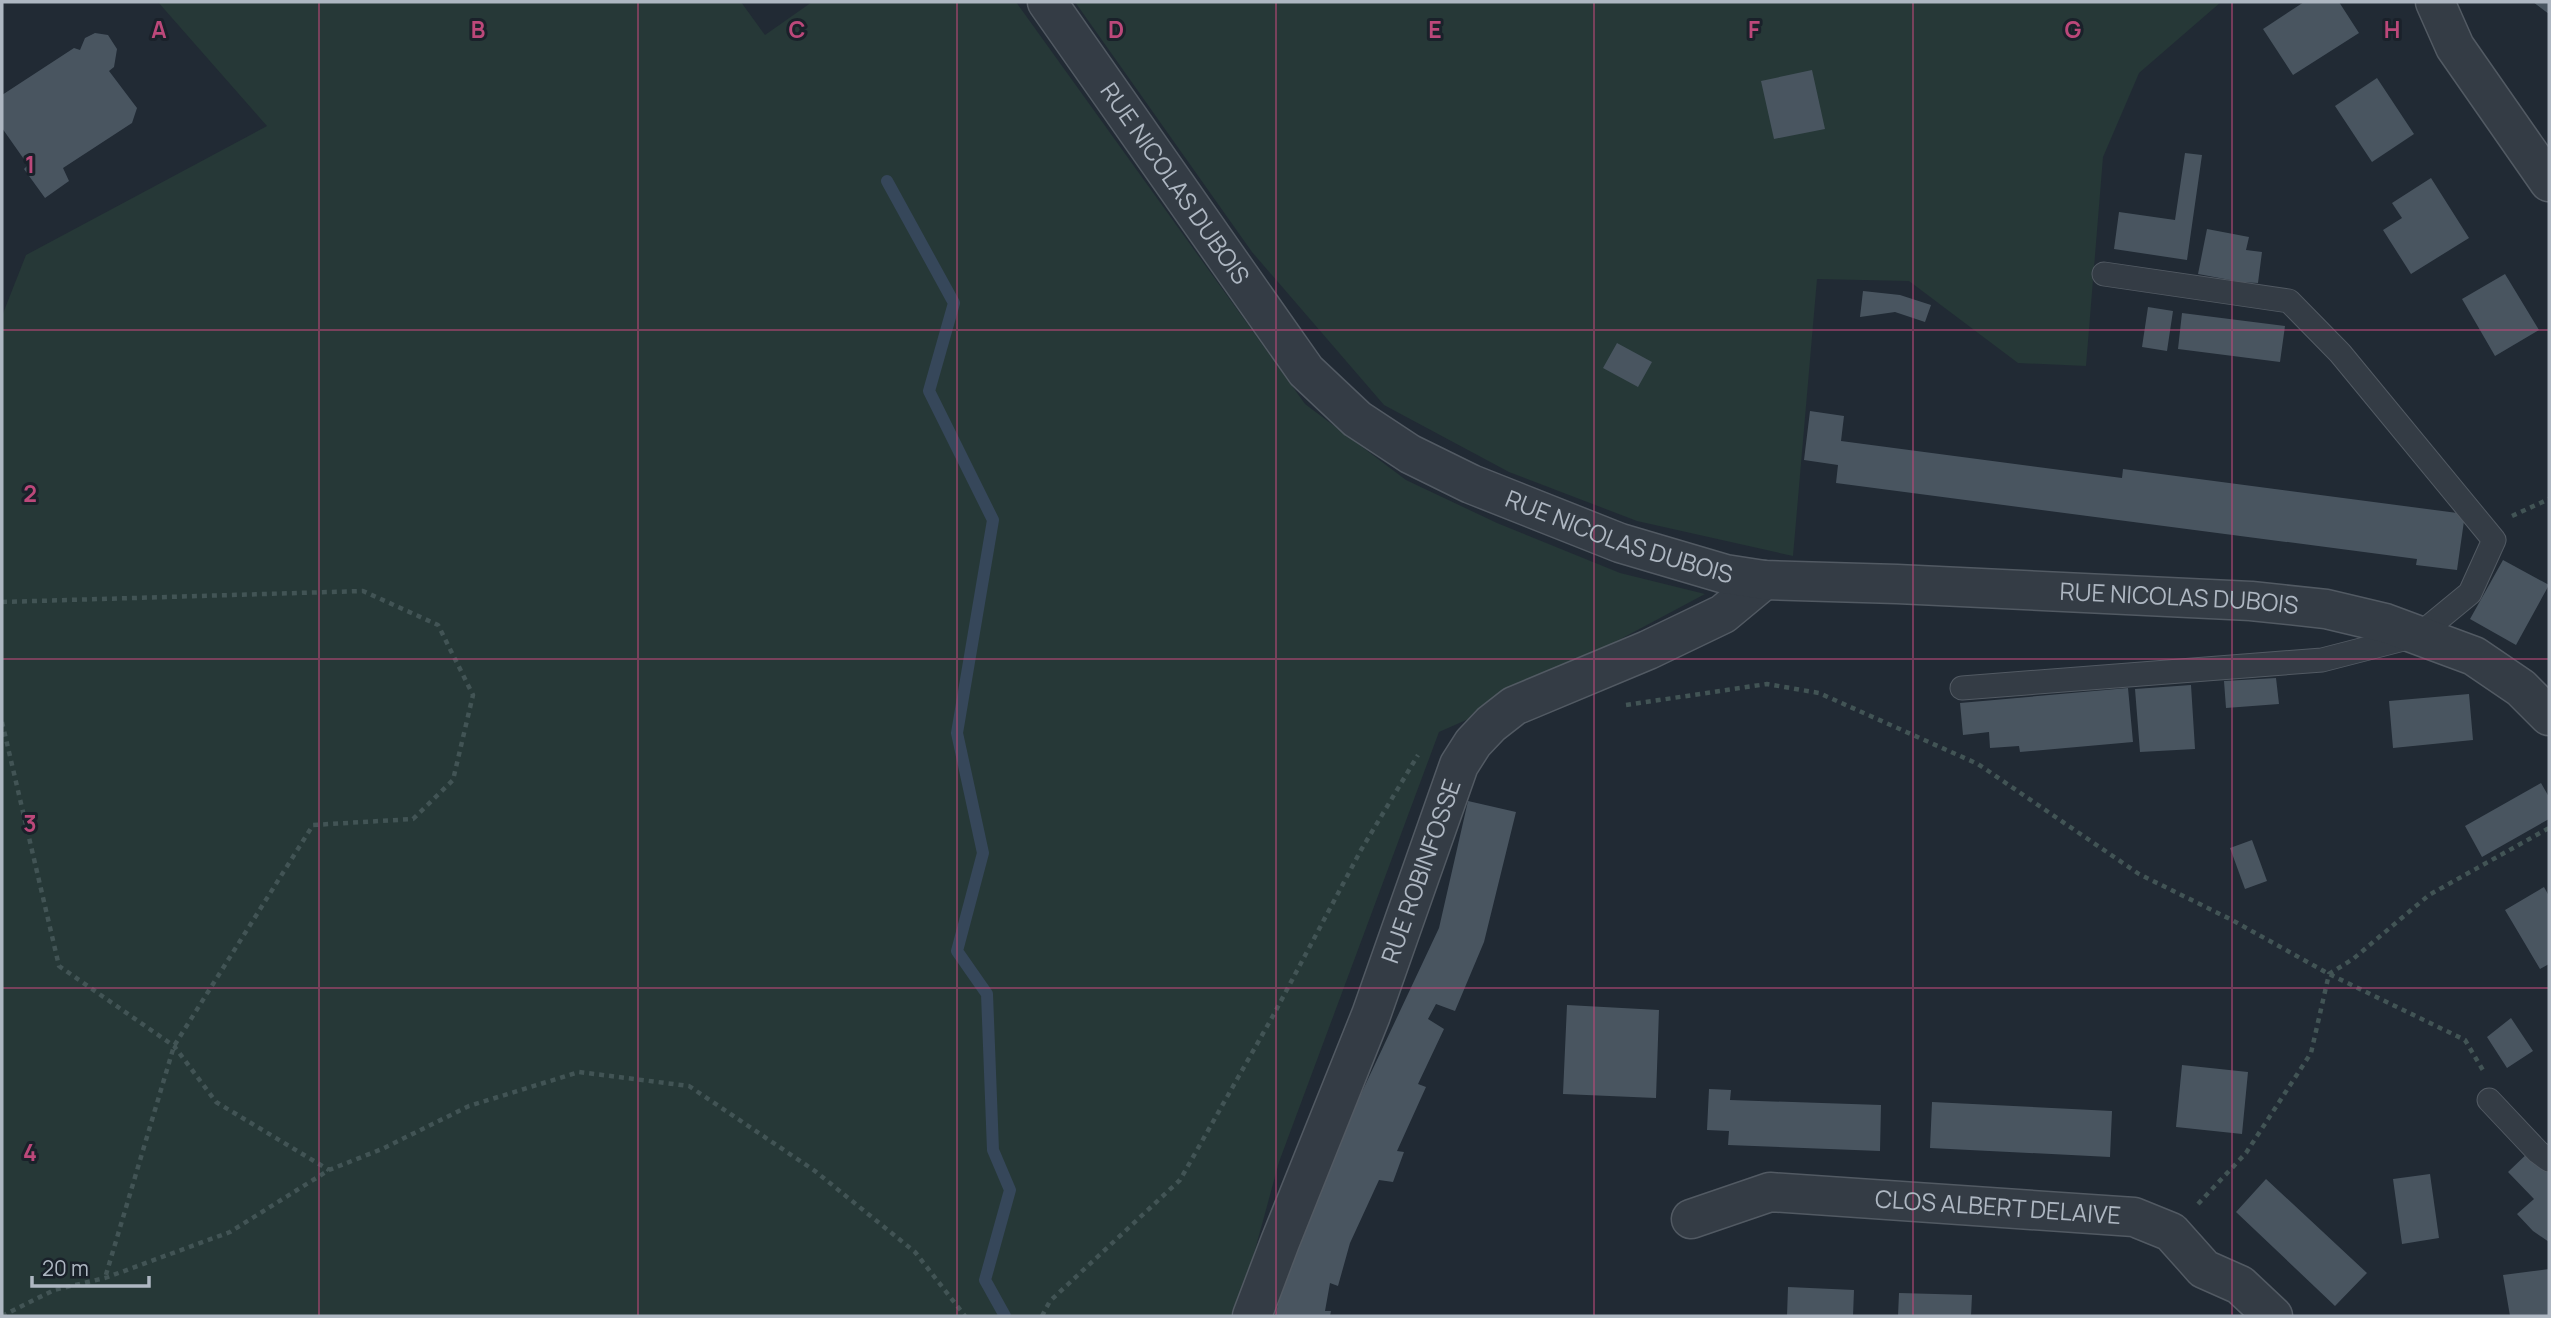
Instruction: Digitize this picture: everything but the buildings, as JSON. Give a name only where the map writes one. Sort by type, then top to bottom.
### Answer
[{"type":"street","name":"RUE NICOLAS DUBOIS","points":[[1047,2],[1306,370],[1357,418],[1410,454],[1471,484],[1620,543],[1725,574],[1764,580],[2251,601],[2326,609],[2385,623],[2474,656],[2521,688],[2549,716]]},
{"type":"street","points":[[2435,2],[2455,47],[2549,182]]},
{"type":"street","name":"RUE ROBINFOSSE","points":[[1252,1316],[1371,1015],[1459,765],[1473,743],[1514,706],[1648,650],[1723,614],[1764,580]]},
{"type":"street","name":"CLOS ALBERT DELAIVE","points":[[1691,1219],[1770,1192],[2134,1217],[2171,1232],[2204,1269],[2240,1285],[2273,1316]]},
{"type":"lane","points":[[1962,688],[2322,660],[2419,635],[2470,593],[2494,540],[2340,352],[2289,301],[2104,274]]},
{"type":"lane","points":[[2489,1100],[2538,1152],[2549,1160]]},
{"type":"path","points":[[2,602],[363,591],[438,625],[473,695],[453,780],[413,819],[313,825],[174,1046],[105,1278]]},
{"type":"path","points":[[1616,706],[1767,684],[1819,693],[1978,764],[2139,874],[2232,920],[2329,974],[2465,1040],[2485,1074],[2489,1100]]},
{"type":"path","points":[[2,722],[59,966],[174,1046],[216,1102],[329,1170]]},
{"type":"path","points":[[1042,1316],[1050,1301],[1180,1180],[1274,1014],[1361,850],[1423,747]]},
{"type":"path","points":[[2171,1232],[2246,1153],[2311,1053],[2329,974],[2353,959],[2429,895],[2549,828]]},
{"type":"path","points":[[2,1316],[54,1290],[105,1278],[230,1232],[329,1170],[382,1149],[469,1106],[579,1072],[690,1086],[815,1171],[915,1252],[965,1316]]},
{"type":"shaded area","points":[[158,2],[741,2],[765,35],[812,2],[1016,2],[1305,404],[1406,480],[1497,523],[1620,573],[1705,594],[1482,713],[1439,732],[1279,1162],[1237,1316],[2,1316],[2,316],[26,255],[267,126]]},
{"type":"shaded area","points":[[1075,2],[2221,2],[2139,73],[2103,157],[2086,366],[2018,363],[1909,281],[1817,279],[1793,556],[1637,521],[1509,472],[1384,405],[1252,252]]},
{"type":"waterway","points":[[887,181],[954,303],[929,391],[993,520],[957,733],[983,853],[957,951],[987,994],[993,1150],[1010,1190],[985,1280],[1005,1316]]}]
